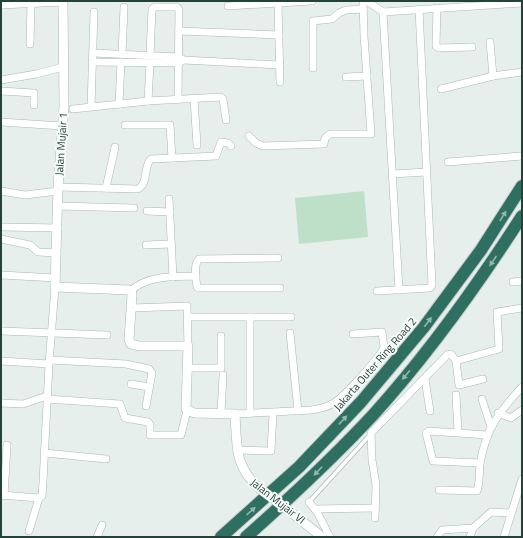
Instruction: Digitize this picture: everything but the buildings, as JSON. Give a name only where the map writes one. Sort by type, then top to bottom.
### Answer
[{"type":"highway","name":"Jakarta Outer Ring Road 2","points":[[221,537],[299,467],[361,402],[434,315],[481,250],[522,186]]},
{"type":"highway","points":[[246,537],[310,480],[373,415],[438,337],[493,261],[522,216]]},
{"type":"street","points":[[228,6],[312,1]]},
{"type":"street","points":[[249,136],[260,145],[286,146],[324,144],[325,138],[330,134],[371,134],[363,1]]},
{"type":"street","points":[[367,1],[384,12],[522,4]]},
{"type":"street","points":[[1,5],[63,2]]},
{"type":"street","name":"Jalan Mujair 1","points":[[56,283],[58,189],[62,126],[63,2]]},
{"type":"street","points":[[30,44],[31,4]]},
{"type":"street","points":[[278,4],[280,82]]},
{"type":"street","points":[[122,54],[124,7]]},
{"type":"street","points":[[150,55],[153,8],[178,7],[181,60],[178,99]]},
{"type":"street","points":[[437,8],[436,46],[439,48],[472,46]]},
{"type":"street","points":[[313,68],[313,21],[332,19],[339,13],[346,10],[363,9]]},
{"type":"street","points":[[378,291],[431,287],[419,9]]},
{"type":"street","points":[[91,106],[94,12]]},
{"type":"street","points":[[384,12],[394,174],[399,290]]},
{"type":"street","points":[[179,31],[279,35]]},
{"type":"street","points":[[490,42],[493,76]]},
{"type":"street","points":[[92,53],[150,55],[181,60],[280,65]]},
{"type":"street","points":[[92,62],[150,63],[181,60]]},
{"type":"street","points":[[119,104],[121,62]]},
{"type":"street","points":[[148,101],[150,63]]},
{"type":"street","points":[[1,80],[36,74],[63,67]]},
{"type":"street","points":[[441,89],[493,76],[522,72]]},
{"type":"street","points":[[346,77],[367,76]]},
{"type":"street","points":[[1,91],[34,93],[34,105]]},
{"type":"street","points":[[73,109],[148,101],[222,98],[226,120]]},
{"type":"street","points":[[194,99],[197,145]]},
{"type":"street","points":[[1,122],[62,126]]},
{"type":"street","points":[[125,125],[170,125],[172,158]]},
{"type":"street","points":[[1,191],[14,195],[25,196],[58,189],[138,189],[143,184],[149,160],[216,156],[221,142],[228,143],[231,146]]},
{"type":"street","points":[[106,188],[115,147]]},
{"type":"street","points":[[448,162],[522,156]]},
{"type":"street","points":[[394,174],[426,172]]},
{"type":"street","points":[[169,199],[170,244],[173,277]]},
{"type":"street","points":[[58,206],[134,208]]},
{"type":"street","points":[[147,211],[170,212]]},
{"type":"street","points":[[1,227],[58,228]]},
{"type":"street","points":[[1,240],[30,245],[38,252],[57,253]]},
{"type":"street","points":[[146,245],[170,244]]},
{"type":"street","points":[[278,258],[199,259],[197,262],[196,276],[197,287],[199,288],[280,288]]},
{"type":"street","points":[[1,275],[56,283],[125,288],[131,291]]},
{"type":"street","points":[[188,346],[139,346],[131,344],[129,340],[132,308],[131,291],[138,284],[146,281],[173,277],[196,276]]},
{"type":"street","points":[[513,282],[522,281]]},
{"type":"street","points":[[29,531],[39,498],[42,496],[49,362],[56,283]]},
{"type":"street","points":[[1,403],[23,404],[47,398],[120,404],[125,418],[148,422],[150,424],[150,435],[181,434],[187,410],[185,407],[188,346],[188,317],[186,306],[132,308]]},
{"type":"street","points":[[456,361],[499,350],[496,312],[522,308]]},
{"type":"street","points":[[188,317],[291,317]]},
{"type":"street","points":[[250,317],[250,413]]},
{"type":"street","points":[[1,331],[107,335]]},
{"type":"street","points":[[187,410],[194,413],[221,414],[274,413],[323,408],[333,404],[353,385],[382,351],[384,344],[382,332],[353,334]]},
{"type":"street","points":[[290,333],[298,411]]},
{"type":"street","points":[[187,368],[217,369],[221,367],[221,336]]},
{"type":"street","points":[[375,518],[376,485],[372,460],[371,433],[448,355],[451,354],[456,361],[459,385],[483,379]]},
{"type":"street","points":[[1,360],[121,363],[148,369],[152,372],[146,406]]},
{"type":"street","points":[[221,414],[223,375]]},
{"type":"street","points":[[424,379],[430,411]]},
{"type":"street","points":[[131,384],[150,387]]},
{"type":"street","points":[[439,490],[477,491],[480,463],[487,435],[498,413],[522,387]]},
{"type":"street","points":[[456,395],[458,432]]},
{"type":"street","points":[[482,399],[491,427]]},
{"type":"street","points":[[498,413],[511,418],[522,410]]},
{"type":"street","points":[[237,450],[271,451],[274,413]]},
{"type":"street","name":"Jalan Mujair VI","points":[[235,414],[237,450],[244,474],[258,488],[322,537]]},
{"type":"street","points":[[480,463],[433,461],[425,434],[426,432],[458,432],[487,435]]},
{"type":"street","points":[[7,445],[2,496],[39,498]]},
{"type":"street","points":[[45,453],[106,459]]},
{"type":"street","points":[[504,537],[522,479]]},
{"type":"street","points":[[309,502],[328,530],[330,537]]},
{"type":"street","points":[[315,509],[376,508]]},
{"type":"street","points":[[470,537],[473,528],[491,512],[511,513]]},
{"type":"street","points":[[96,537],[102,525]]},
{"type":"street","points":[[437,537],[442,530],[473,528]]},
{"type":"lane","points":[[309,502],[371,433]]},
{"type":"green space","points":[[364,191],[368,237],[299,244],[295,198]]}]
